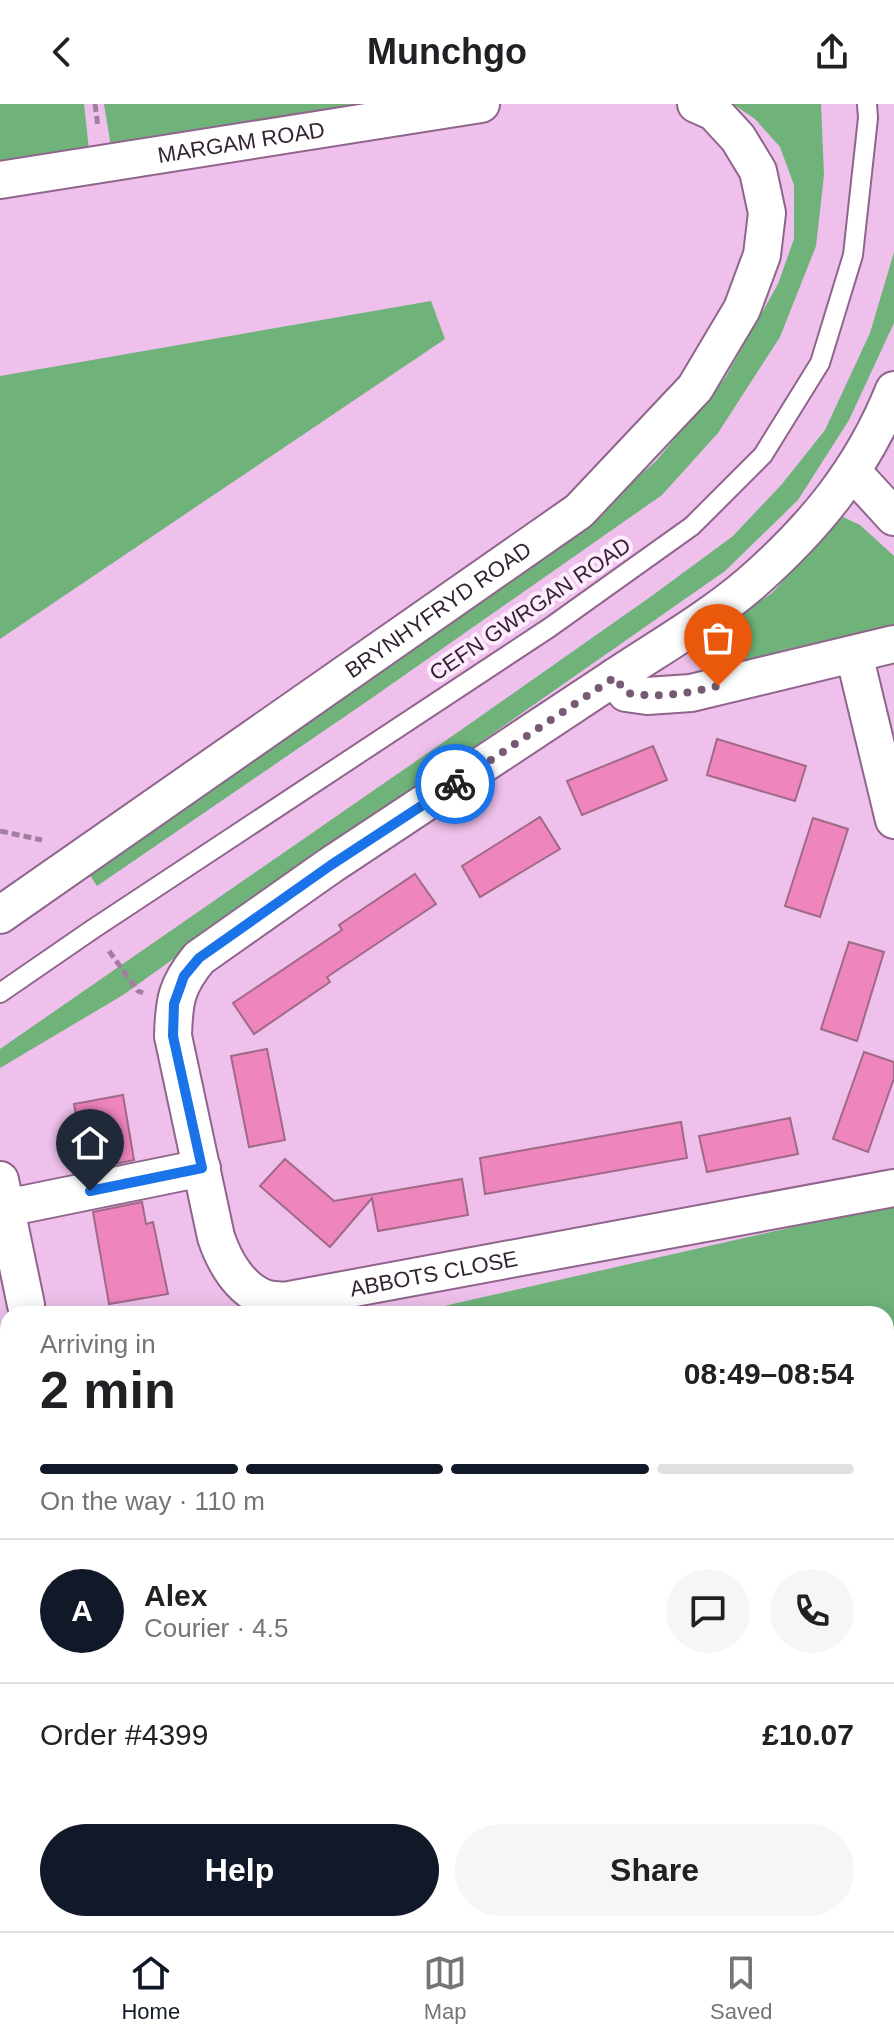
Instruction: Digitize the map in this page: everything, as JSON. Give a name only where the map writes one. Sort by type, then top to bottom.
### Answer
[{"type":"street","name":"MARGAM ROAD","points":[[0,180],[481,104]]},
{"type":"street","name":"BRYNHYFRYD ROAD","points":[[0,915],[579,511],[695,388],[742,309],[762,255],[767,213],[758,171],[738,138],[714,112],[696,104]]},
{"type":"street","name":"ABBOTS CLOSE","points":[[894,390],[884,416],[849,478],[823,512],[749,585],[331,865],[199,958],[184,976],[174,1004],[173,1036],[223,1258],[234,1274],[265,1298],[284,1301],[894,1188]]},
{"type":"street","points":[[849,478],[861,481],[894,517]]},
{"type":"street","points":[[615,677],[626,693],[647,696],[691,693],[894,644]]},
{"type":"street","points":[[854,654],[894,820]]},
{"type":"street","points":[[26,1305],[3,1194],[202,1168]]},
{"type":"lane","name":"CEFN GWRGAN ROAD","points":[[0,993],[585,603],[692,526],[763,455],[820,363],[853,255],[867,104]]},
{"type":"green space","points":[[0,104],[84,104],[89,150],[0,164]]},
{"type":"green space","points":[[104,104],[375,104],[111,147]]},
{"type":"green space","points":[[733,104],[821,104],[824,175],[816,246],[780,337],[718,433],[662,495],[97,886],[88,872],[579,529],[656,461],[725,378],[778,284],[794,239],[794,185],[780,147],[755,119]]},
{"type":"green space","points":[[894,252],[894,323],[849,420],[798,500],[725,571],[123,995],[0,1068],[0,1049],[471,723],[733,536],[782,484],[825,430],[870,333]]},
{"type":"green space","points":[[431,301],[445,339],[0,639],[0,376]]},
{"type":"green space","points":[[841,516],[860,525],[894,556],[894,631],[707,668],[698,658],[699,644],[772,593]]},
{"type":"green space","points":[[894,1204],[894,1306],[444,1306]]},
{"type":"building","points":[[717,739],[806,766],[795,801],[707,775]]},
{"type":"building","points":[[653,746],[667,780],[582,815],[567,781]]},
{"type":"building","points":[[540,817],[560,849],[480,897],[462,866]]},
{"type":"building","points":[[813,818],[848,829],[820,917],[785,906]]},
{"type":"building","points":[[415,874],[436,904],[327,977],[330,982],[254,1034],[233,1003],[342,930],[339,925]]},
{"type":"building","points":[[849,942],[884,952],[857,1041],[821,1029]]},
{"type":"building","points":[[267,1049],[285,1140],[249,1147],[231,1056]]},
{"type":"building","points":[[864,1052],[894,1062],[894,1078],[868,1152],[833,1139]]},
{"type":"building","points":[[123,1095],[134,1160],[86,1170],[74,1104]]},
{"type":"building","points":[[790,1118],[798,1154],[707,1172],[699,1136]]},
{"type":"building","points":[[681,1122],[687,1158],[485,1194],[480,1158]]},
{"type":"building","points":[[285,1159],[334,1201],[462,1179],[468,1215],[378,1231],[372,1198],[330,1247],[260,1186]]},
{"type":"building","points":[[142,1202],[146,1224],[153,1222],[168,1294],[109,1304],[93,1212]]},
{"type":"way so far","points":[[455,784],[615,677],[626,693],[647,696],[691,693],[718,686]]},
{"type":"route","points":[[90,1191],[202,1168],[173,1036],[174,1004],[184,976],[199,958],[331,865],[455,784]]}]
